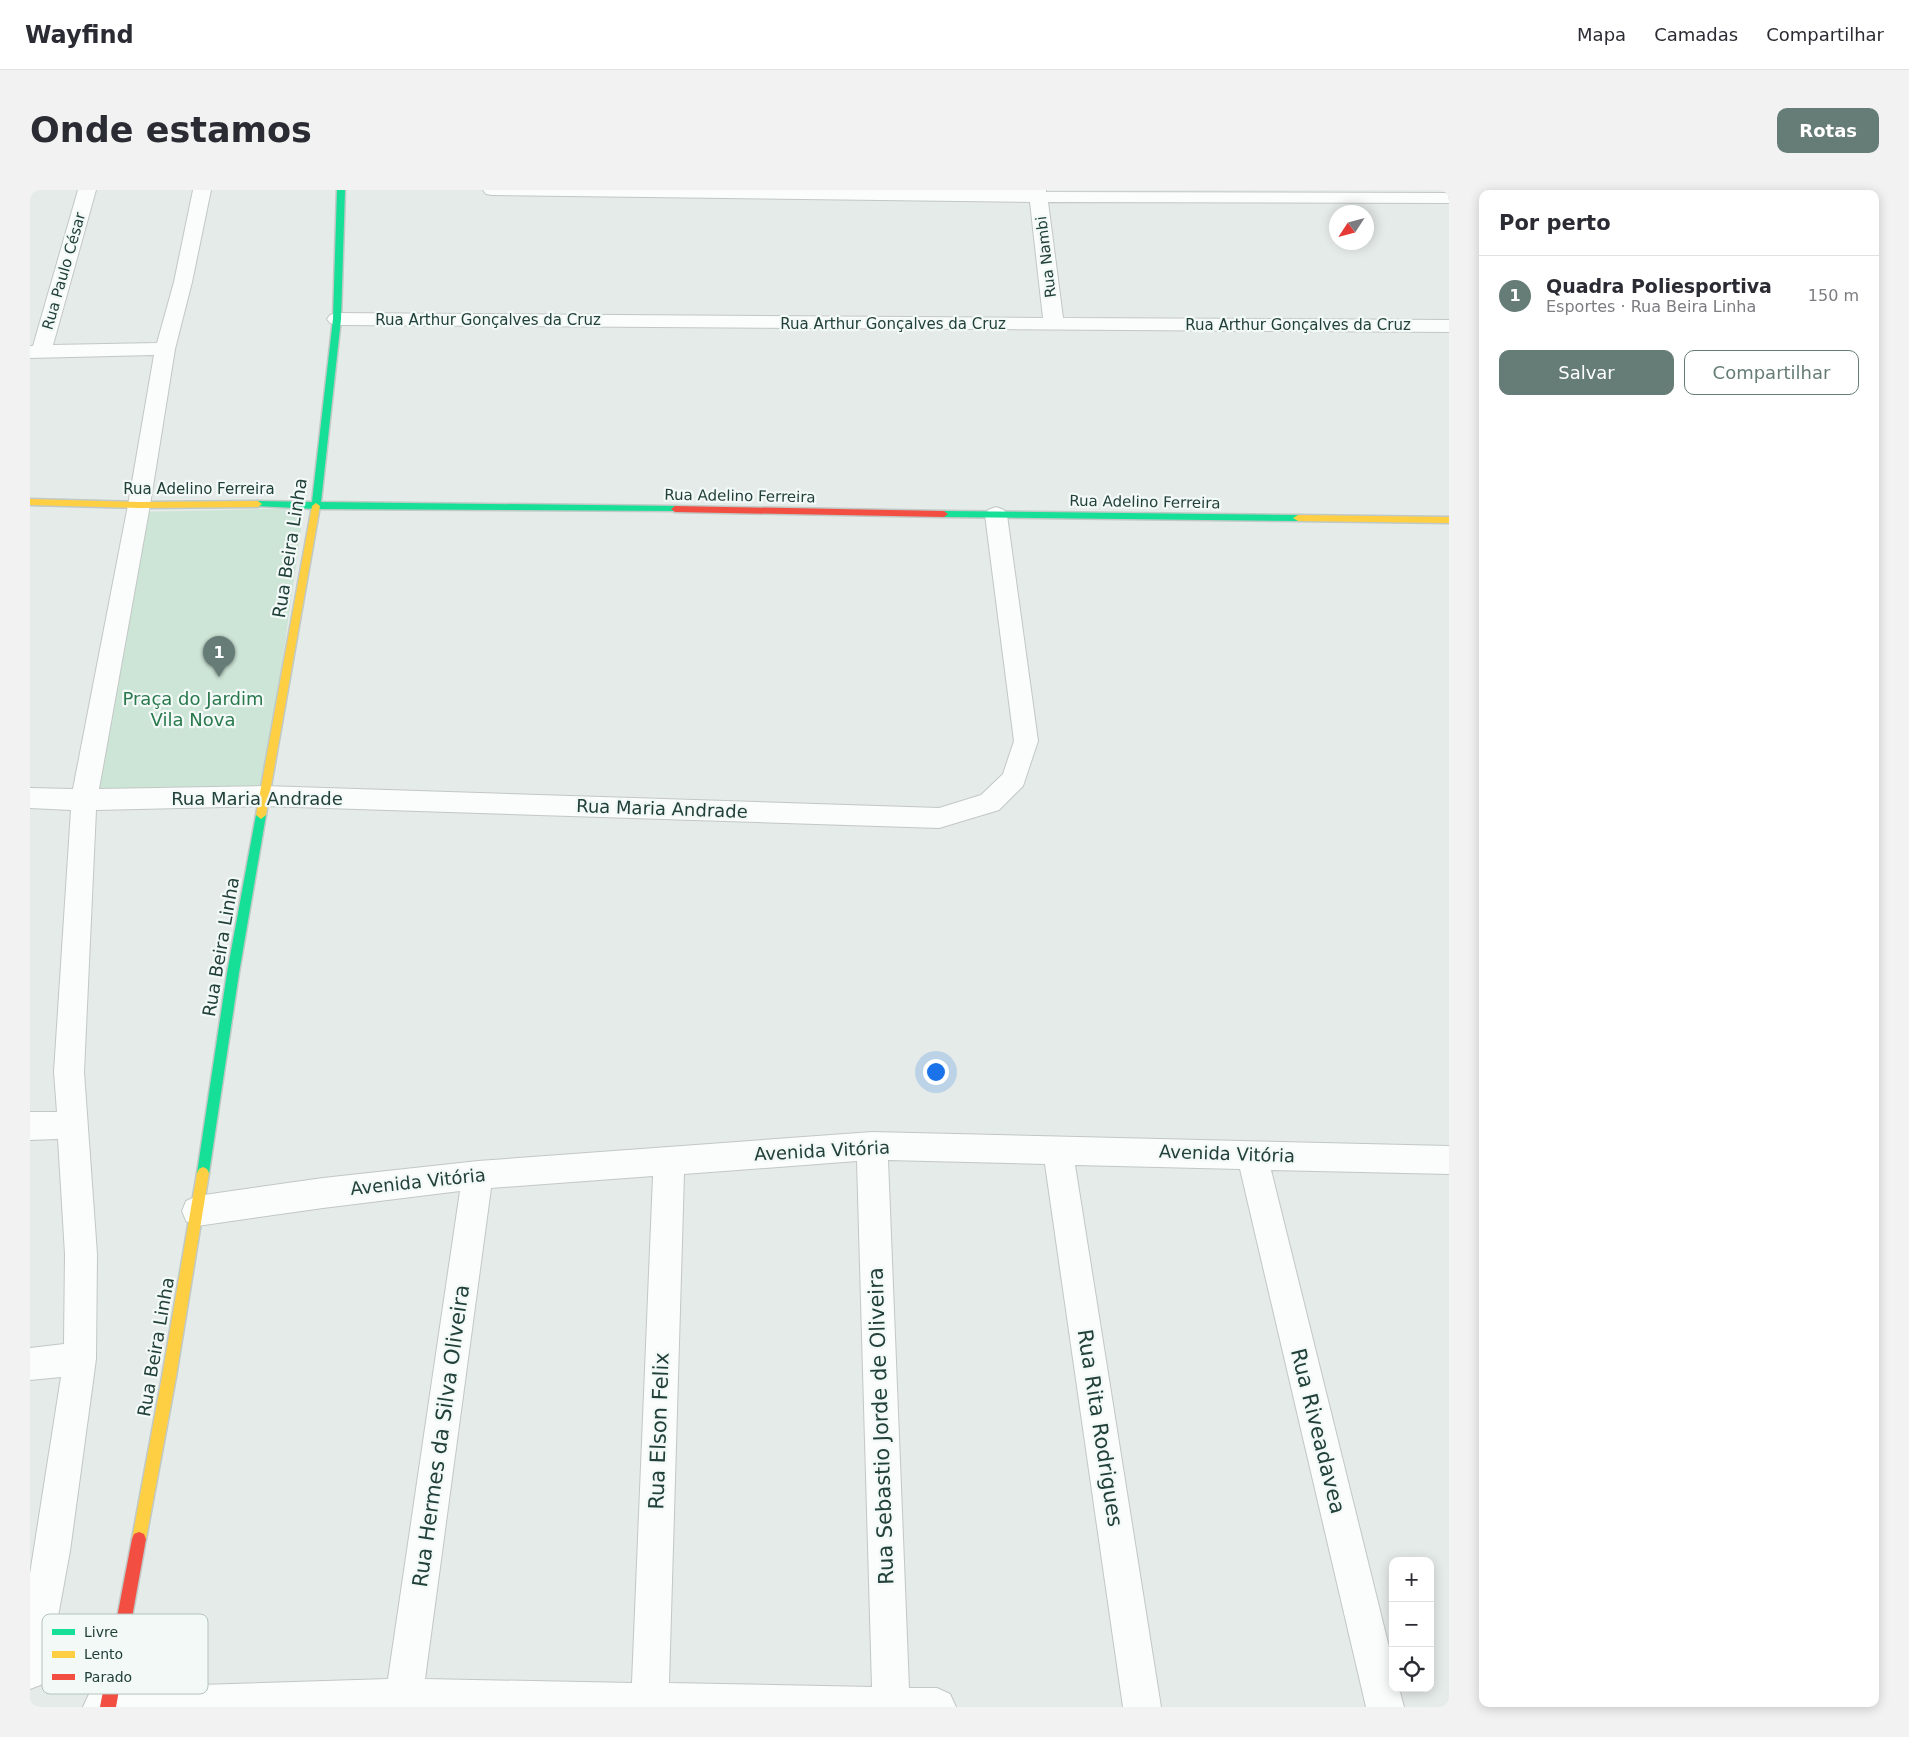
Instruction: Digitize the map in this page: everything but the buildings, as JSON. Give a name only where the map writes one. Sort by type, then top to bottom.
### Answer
[{"type":"street","name":"Rua Paulo César","points":[[35,352],[87,190]]},
{"type":"street","points":[[30,1671],[52,1551],[80,1360],[82,1254],[69,1072],[84,800],[165,349],[183,282],[202,190]]},
{"type":"street","name":"Rua Beira Linha","points":[[123,1614],[197,1211],[233,973],[317,503],[337,319],[341,190]]},
{"type":"street","points":[[492,190],[1449,198]]},
{"type":"street","name":"Rua Nambi","points":[[1038,194],[1054,325]]},
{"type":"street","name":"Rua Arthur Gonçalves da Cruz","points":[[337,319],[1449,326]]},
{"type":"street","points":[[35,352],[165,349]]},
{"type":"street","name":"Rua Adelino Ferreira","points":[[30,502],[138,505],[317,503],[996,515],[1449,520]]},
{"type":"street","name":"Rua Maria Andrade","points":[[30,798],[84,800],[265,796],[939,818],[990,803],[1014,779],[1026,741],[996,515]]},
{"type":"street","points":[[30,1126],[72,1125]]},
{"type":"street","name":"Avenida Vitória","points":[[197,1211],[323,1192],[478,1176],[872,1146],[1449,1160]]},
{"type":"street","name":"Rua Sebastio Jorde de Oliveira","points":[[872,1146],[891,1706]]},
{"type":"street","name":"Rua Rita Rodrigues","points":[[1058,1150],[1142,1707]]},
{"type":"street","name":"Rua Riveadavea","points":[[1252,1155],[1385,1707]]},
{"type":"street","name":"Rua Elson Felix","points":[[650,1701],[669,1161]]},
{"type":"street","name":"Rua Hermes da Silva Oliveira","points":[[404,1697],[478,1176]]},
{"type":"street","points":[[30,1364],[80,1360]]},
{"type":"street","name":"Rua Beira Linha","points":[[106,1707],[108,1694]]},
{"type":"street","points":[[106,1707],[404,1697],[937,1707]]},
{"type":"green space","name":"Praça do Jardim Vila Nova","points":[[304,508],[265,785],[183,793],[97,793],[139,512]]},
{"type":"traffic: fast","points":[[316,506],[337,319],[341,190]]},
{"type":"traffic: fast","points":[[258,504],[675,509]]},
{"type":"traffic: fast","points":[[944,514],[1298,518]]},
{"type":"traffic: fast","points":[[203,1173],[233,973],[261,815]]},
{"type":"traffic: slow","points":[[30,502],[139,505],[258,504]]},
{"type":"traffic: slow","points":[[261,815],[316,506]]},
{"type":"traffic: slow","points":[[1298,518],[1449,520]]},
{"type":"traffic: slow","points":[[139,1539],[169,1377],[203,1173]]},
{"type":"traffic: jam","points":[[675,509],[944,514]]},
{"type":"traffic: jam","points":[[125,1614],[139,1539]]},
{"type":"traffic: jam","points":[[108,1707],[110,1694]]},
{"type":"place","name":"Quadra Poliesportiva","points":[[219,677]]}]
